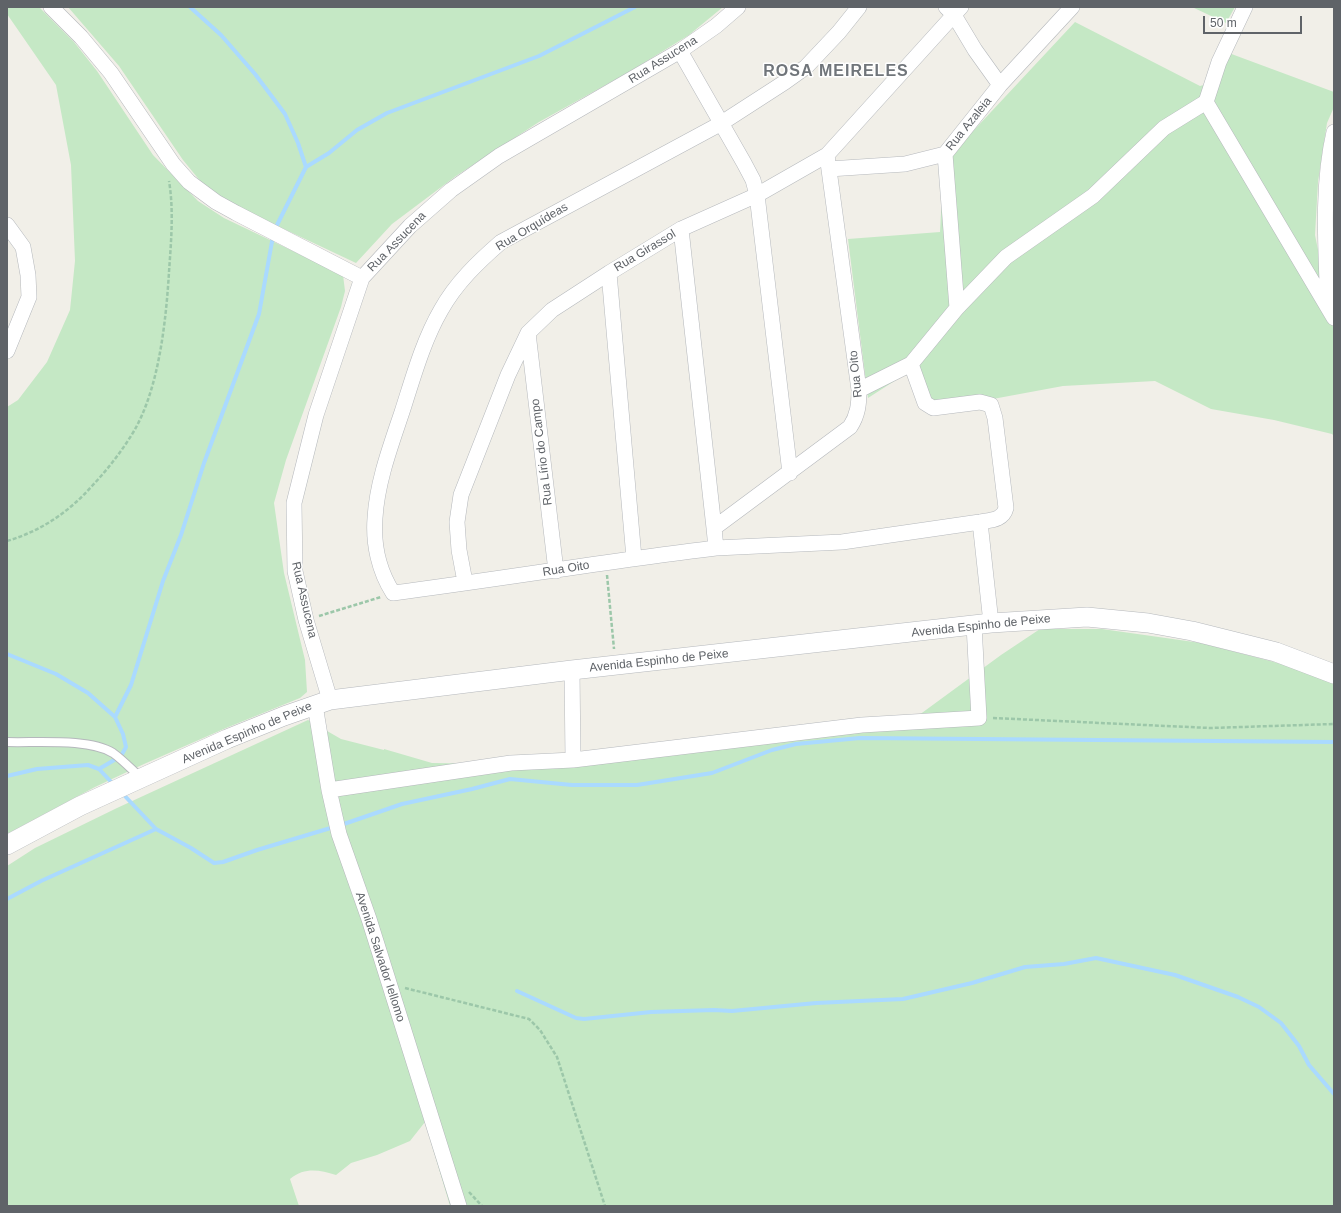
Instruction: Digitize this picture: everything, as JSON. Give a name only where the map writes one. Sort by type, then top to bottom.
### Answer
[{"type":"street","points":[[50,7],[81,37],[111,73],[173,164],[189,182],[236,213],[362,278]]},
{"type":"street","name":"Rua Assucena","points":[[323,702],[295,571],[294,503],[316,415],[362,278],[410,226],[451,190],[499,156],[680,51],[716,26],[738,7]]},
{"type":"street","name":"Rua Orquídeas","points":[[393,593],[380,568],[375,534],[375,517],[380,485],[393,438],[426,343],[441,310],[470,269],[501,242],[720,124],[806,67],[839,32],[859,7]]},
{"type":"street","name":"Rua Azaleia","points":[[828,162],[905,164],[945,154],[1000,85],[1072,7]]},
{"type":"street","points":[[859,390],[911,364],[957,308],[1006,258],[1093,196],[1164,128],[1206,102],[1219,62],[1245,7]]},
{"type":"street","points":[[954,10],[975,50],[1000,85]]},
{"type":"street","name":"Rua Girassol","points":[[465,582],[459,550],[457,522],[461,494],[508,375],[528,333],[552,310],[681,229],[828,162],[954,10]]},
{"type":"street","points":[[680,51],[753,180],[790,473]]},
{"type":"street","points":[[1206,102],[1331,313]]},
{"type":"street","points":[[1331,313],[1326,240],[1327,185],[1334,132]]},
{"type":"street","points":[[945,154],[957,308]]},
{"type":"street","name":"Rua Oito","points":[[714,528],[850,427],[856,418],[859,407],[859,390],[828,162]]},
{"type":"street","points":[[7,225],[23,247],[28,276],[29,298],[7,351]]},
{"type":"street","points":[[681,229],[716,548]]},
{"type":"street","points":[[609,273],[634,558]]},
{"type":"street","name":"Rua Lírio do Campo","points":[[528,333],[556,571]]},
{"type":"street","name":"Rua Oito","points":[[393,593],[465,582],[556,571],[634,558],[716,548],[842,542],[998,519],[1003,516],[1006,508],[995,418],[991,405],[980,402],[933,408],[930,407],[925,403],[911,364]]},
{"type":"street","points":[[329,790],[512,763],[573,760],[862,725],[979,718],[982,624],[980,522]]},
{"type":"street","name":"Avenida Espinho de Peixe","points":[[7,845],[80,806],[227,739],[323,702],[572,670],[982,624],[1087,617],[1192,631],[1276,652],[1334,674]]},
{"type":"street","points":[[572,670],[573,760]]},
{"type":"street","name":"Avenida Salvador Iellomo","points":[[323,702],[329,790],[338,834],[369,919],[459,1206]]},
{"type":"lane","points":[[7,742],[97,746],[114,753],[142,779]]},
{"type":"path","points":[[7,541],[35,531],[62,515],[81,498],[111,465],[135,430],[147,401],[158,359],[167,300],[172,214],[168,175]]},
{"type":"path","points":[[606,563],[616,666]]},
{"type":"path","points":[[306,620],[393,593]]},
{"type":"path","points":[[979,718],[1210,728],[1334,724]]},
{"type":"path","points":[[389,984],[529,1019],[540,1030],[557,1057],[604,1206]]},
{"type":"green space","points":[[7,7],[39,7],[74,42],[97,71],[153,155],[198,201],[224,218],[343,275],[345,291],[341,307],[286,460],[274,503],[284,573],[305,660],[307,692],[300,698],[226,728],[95,787],[7,834],[7,407],[18,400],[47,362],[70,310],[75,261],[71,165],[56,85],[7,14]]},
{"type":"green space","points":[[68,7],[723,7],[689,35],[629,72],[539,122],[456,176],[392,224],[356,263],[231,204],[201,182],[183,160],[119,66]]},
{"type":"green space","points":[[1192,7],[1235,7],[1226,23]]},
{"type":"green space","points":[[1075,22],[1200,86],[1207,84],[1218,49],[1334,92],[1334,107],[1327,123],[1318,182],[1315,235],[1326,290],[1334,311],[1334,436],[1332,434],[1274,420],[1211,409],[1155,381],[1063,386],[928,411],[910,371],[868,398],[848,239],[940,232],[943,175],[948,158]]},
{"type":"green space","points":[[1040,629],[1102,629],[1201,643],[1324,675],[1334,680],[1334,1206],[450,1206],[425,1122],[410,1141],[377,1155],[351,1163],[336,1175],[318,1171],[307,1171],[290,1179],[299,1206],[7,1206],[7,866],[35,848],[117,808],[308,720],[341,739],[384,749],[432,763],[498,764],[915,718],[1001,655]]},
{"type":"waterway","points":[[190,7],[221,35],[255,74],[285,114],[298,143],[306,167]]},
{"type":"waterway","points":[[275,229],[306,167],[329,153],[357,130],[387,113],[539,56],[635,7]]},
{"type":"waterway","points":[[115,717],[131,685],[163,581],[181,535],[204,463],[259,314],[273,236]]},
{"type":"waterway","points":[[7,654],[56,674],[88,693],[115,717],[123,734],[126,747],[121,756],[99,769]]},
{"type":"waterway","points":[[341,825],[402,804],[510,779],[572,785],[637,785],[712,773],[772,750],[796,744],[860,738],[1334,742]]},
{"type":"waterway","points":[[7,776],[37,769],[88,765],[99,769],[114,785]]},
{"type":"waterway","points":[[122,793],[156,829],[191,848],[214,863],[223,862],[257,850],[334,827]]},
{"type":"waterway","points":[[7,899],[41,881],[156,829]]},
{"type":"waterway","points":[[517,991],[576,1018],[584,1019],[651,1012],[714,1010],[732,1011],[816,1003],[903,999],[972,983],[1025,967],[1064,964],[1096,958],[1175,975],[1238,997],[1259,1007],[1281,1023],[1299,1046],[1309,1065],[1334,1094]]},
{"type":"district","name":"ROSA MEIRELES","points":[[836,72]]}]
